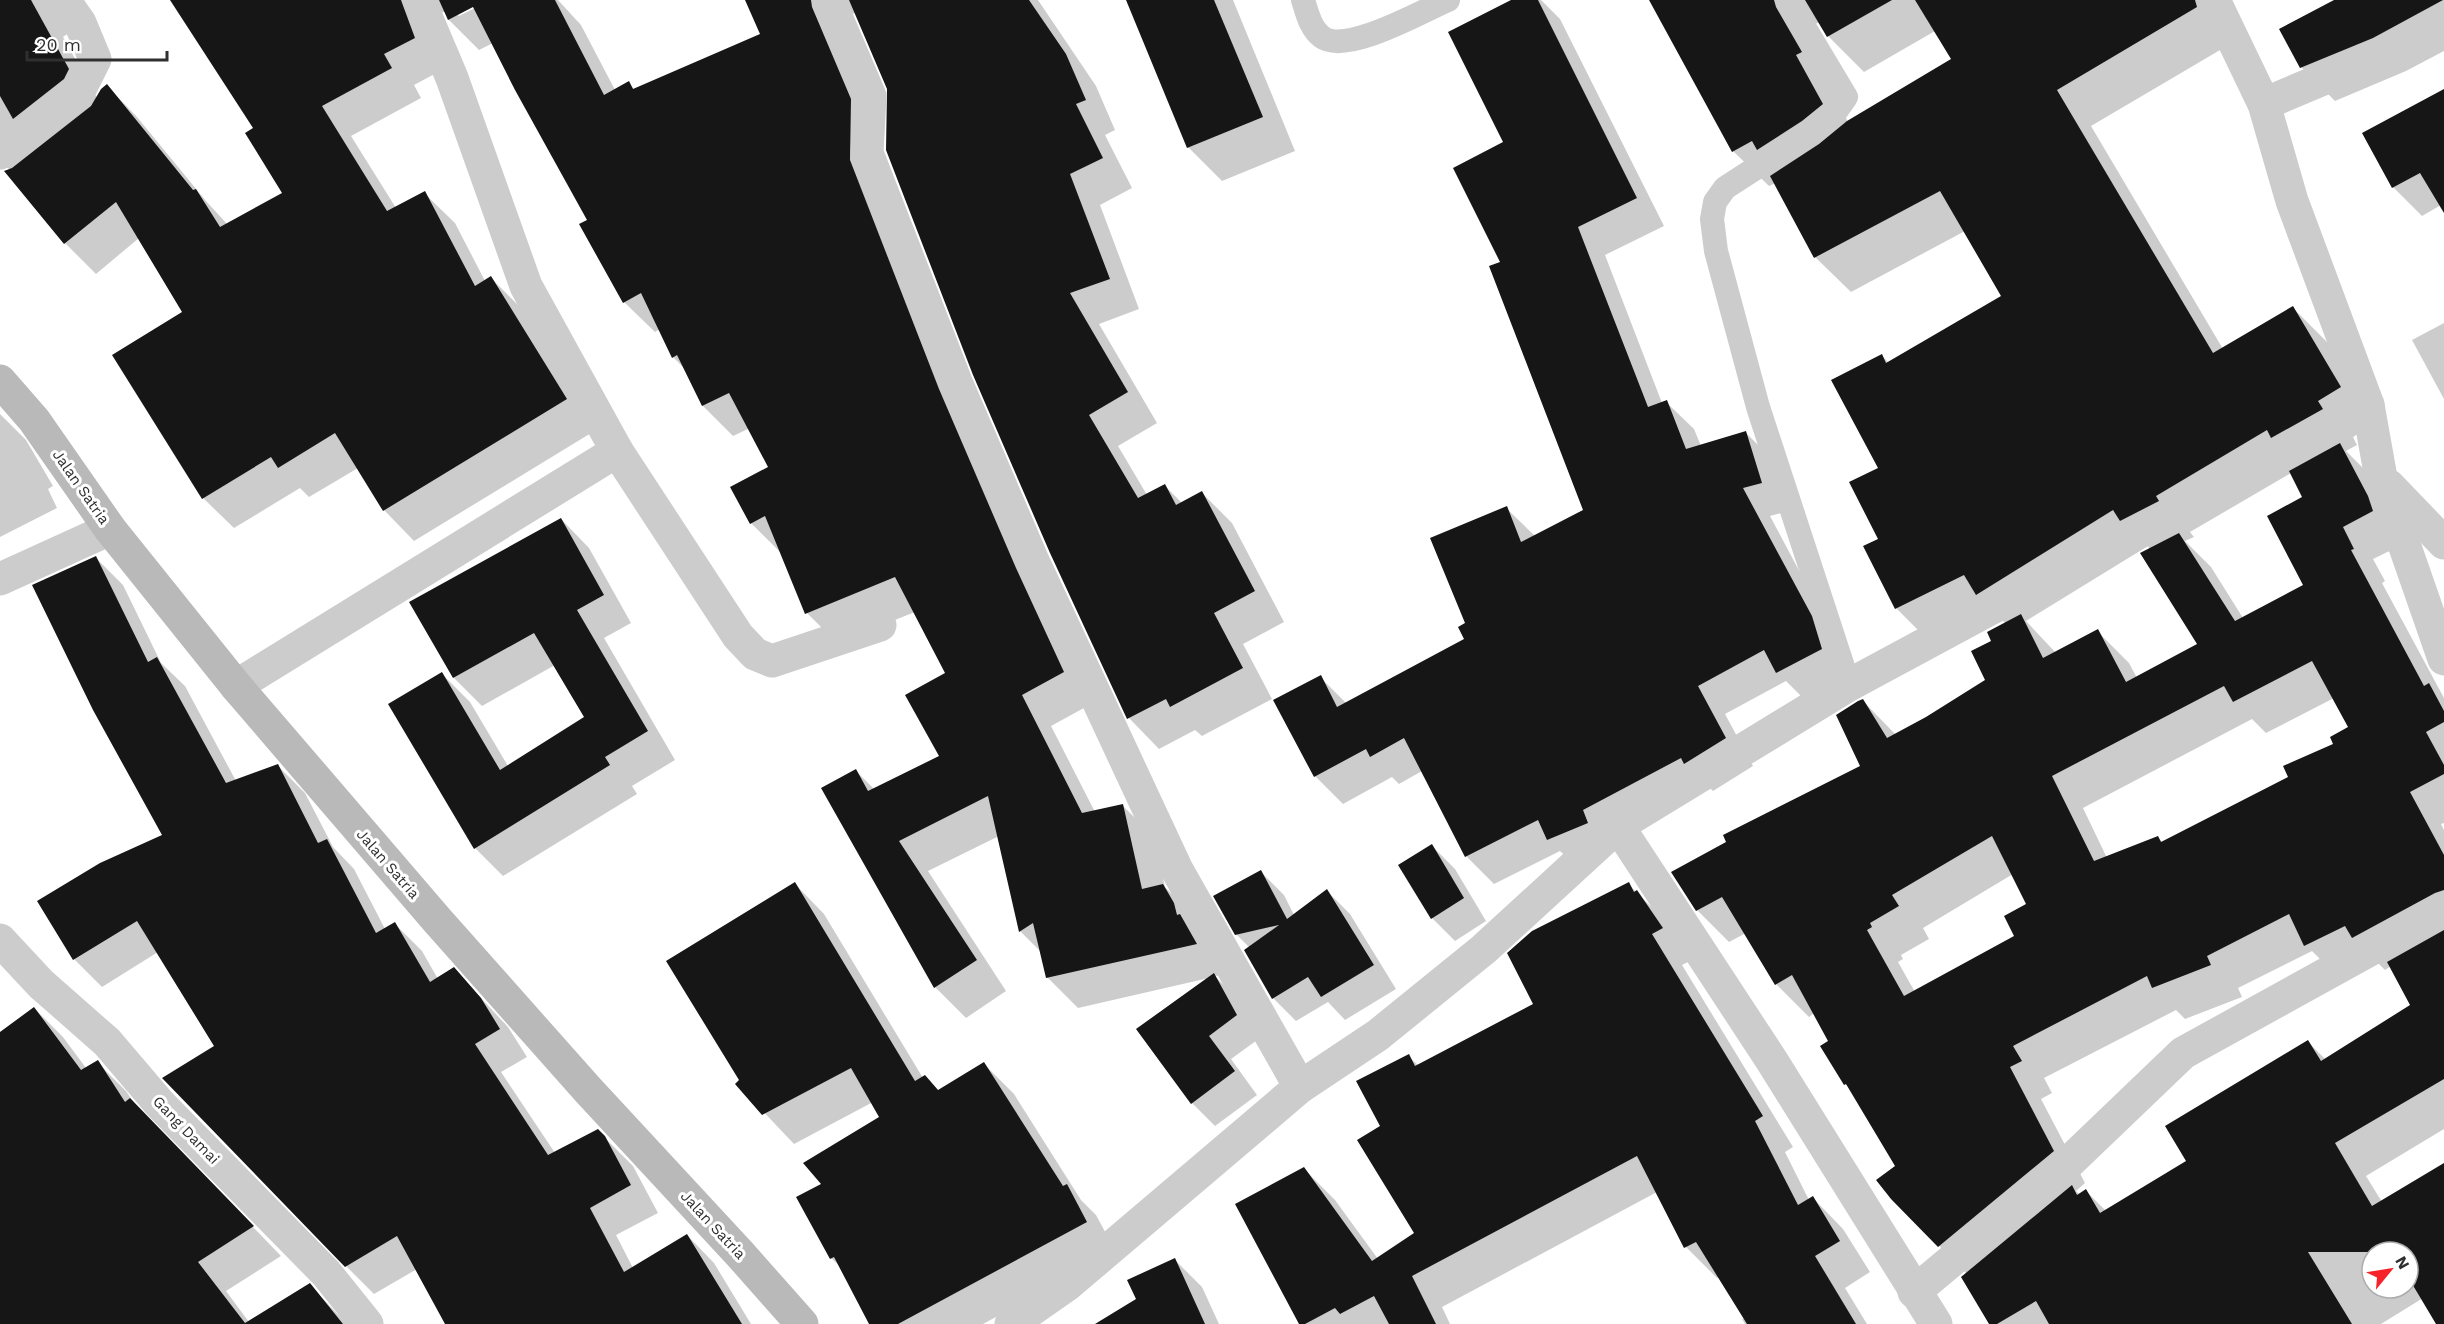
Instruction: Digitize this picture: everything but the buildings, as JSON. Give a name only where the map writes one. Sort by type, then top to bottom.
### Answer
[{"type":"street","points":[[0,153],[79,91],[95,59],[80,23],[64,0]]},
{"type":"street","points":[[419,0],[452,78],[526,286],[617,451],[738,636],[755,654],[772,661],[880,625]]},
{"type":"street","points":[[829,0],[870,96],[867,153],[956,382],[1033,561],[1177,870],[1300,1087]]},
{"type":"street","points":[[2214,0],[2264,104],[2292,201],[2368,405],[2381,478],[2444,659]]},
{"type":"street","points":[[2264,104],[2444,28]]},
{"type":"street","name":"Jalan Satria","points":[[0,381],[34,420],[110,529],[236,686],[436,920],[802,1324]]},
{"type":"street","points":[[1011,1324],[1067,1285],[1300,1087],[1378,1035],[1484,950],[1618,826],[1849,685],[2190,506],[2368,405]]},
{"type":"street","points":[[236,686],[617,451]]},
{"type":"street","points":[[2381,478],[2444,543]]},
{"type":"street","points":[[0,579],[110,529]]},
{"type":"street","points":[[1618,826],[1772,1061],[1936,1324]]},
{"type":"street","points":[[1914,1292],[2064,1167],[2183,1053],[2444,909]]},
{"type":"street","name":"Gang Damai","points":[[0,940],[41,984],[107,1042],[159,1103],[326,1273],[368,1324]]},
{"type":"lane","points":[[1302,0],[1311,24],[1322,37],[1337,41],[1361,38],[1448,0]]},
{"type":"lane","points":[[1788,0],[1846,97],[1834,114],[1810,133],[1725,188],[1715,202],[1713,219],[1716,251],[1758,407],[1849,685]]}]
